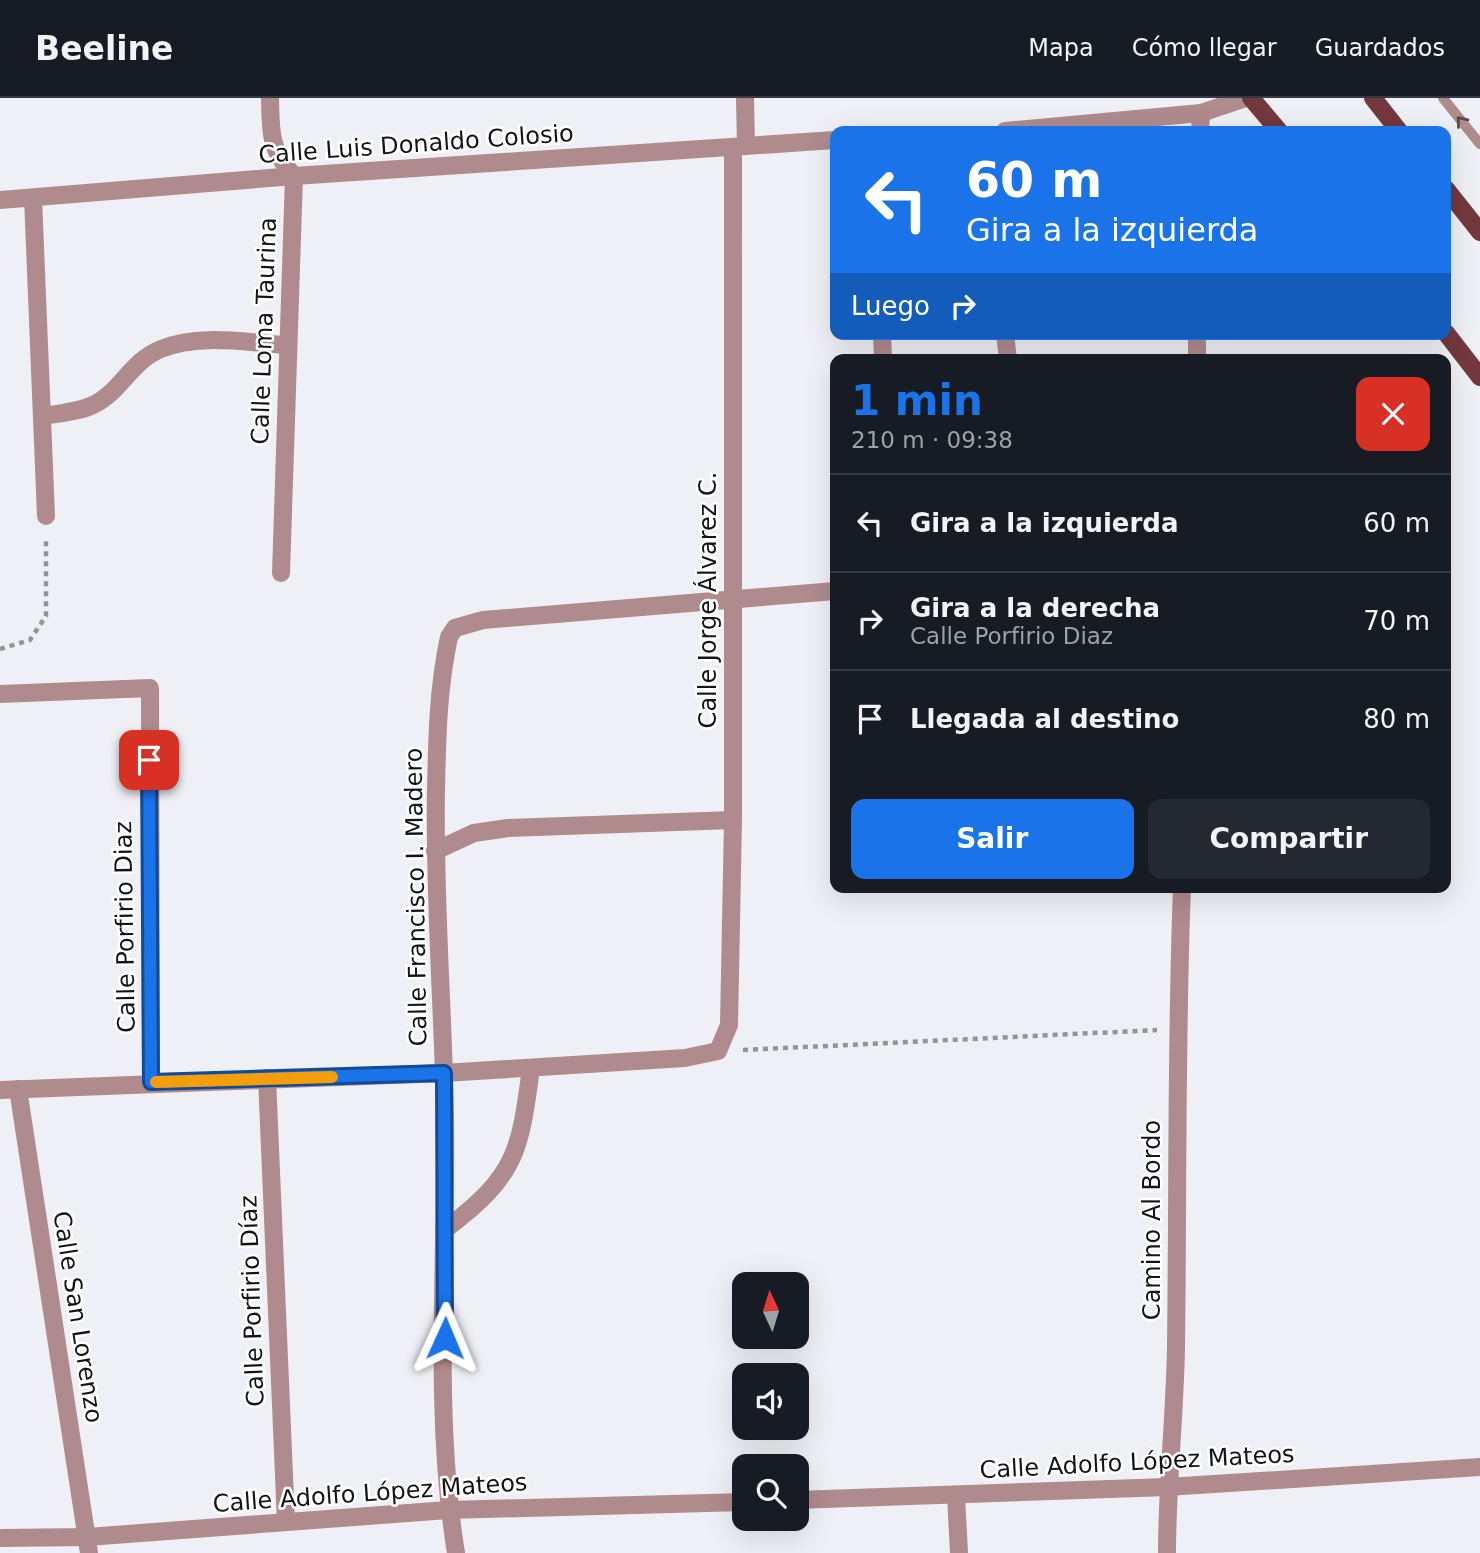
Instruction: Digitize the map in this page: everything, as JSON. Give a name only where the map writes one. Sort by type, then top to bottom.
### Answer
[{"type":"main road","points":[[1248,98],[1274,126]]},
{"type":"main road","points":[[1373,98],[1392,126]]},
{"type":"main road","points":[[1451,196],[1480,232]]},
{"type":"main road","points":[[1451,217],[1466,215]]},
{"type":"main road","points":[[1451,339],[1480,377]]},
{"type":"street","points":[[271,98],[273,146],[280,161],[294,176]]},
{"type":"street","name":"Calle Jorge Álvarez C.","points":[[718,1051],[729,1025],[739,146],[744,98]]},
{"type":"street","points":[[1114,126],[1201,122],[1248,98]]},
{"type":"street","name":"Calle Luis Donaldo Colosio","points":[[0,200],[294,176],[830,140]]},
{"type":"street","name":"Calle Loma Taurina","points":[[281,573],[294,176]]},
{"type":"street","points":[[33,198],[46,516]]},
{"type":"street","points":[[43,416],[96,404],[115,388],[132,366],[158,350],[178,343],[202,341],[288,345]]},
{"type":"street","name":"Calle Francisco I. Madero","points":[[448,1510],[444,1392],[447,1228],[444,1073],[435,851],[438,703],[449,637],[454,628],[466,623],[830,591]]},
{"type":"street","name":"Calle Porfirio Diaz","points":[[0,694],[150,688],[151,1082]]},
{"type":"street","points":[[435,851],[474,834],[508,828],[733,820]]},
{"type":"street","name":"Camino Al Bordo","points":[[1167,1553],[1167,1488],[1174,1432],[1176,1347],[1176,1029],[1182,893]]},
{"type":"street","points":[[9,1090],[151,1082],[444,1073],[685,1058],[718,1051]]},
{"type":"street","points":[[447,1228],[479,1204],[505,1175],[517,1146],[531,1068]]},
{"type":"street","name":"Calle Porfirio Díaz","points":[[267,1079],[286,1522]]},
{"type":"street","name":"Calle San Lorenzo","points":[[9,1090],[88,1545]]},
{"type":"street","name":"Calle Adolfo López Mateos","points":[[809,1500],[1167,1488],[1480,1467]]},
{"type":"street","points":[[956,1496],[959,1553]]},
{"type":"street","name":"Calle Adolfo López Mateos","points":[[0,1538],[88,1545],[286,1522],[448,1510],[732,1502]]},
{"type":"street","points":[[448,1510],[456,1553]]},
{"type":"lane","points":[[1443,98],[1480,144]]},
{"type":"path","points":[[0,649],[30,640],[46,616],[46,516]]},
{"type":"path","points":[[718,1051],[1176,1029]]},
{"type":"slow traffic","points":[[156,1082],[332,1077]]},
{"type":"route","points":[[149,760],[151,1082],[444,1073],[447,1228],[445,1338]]}]
